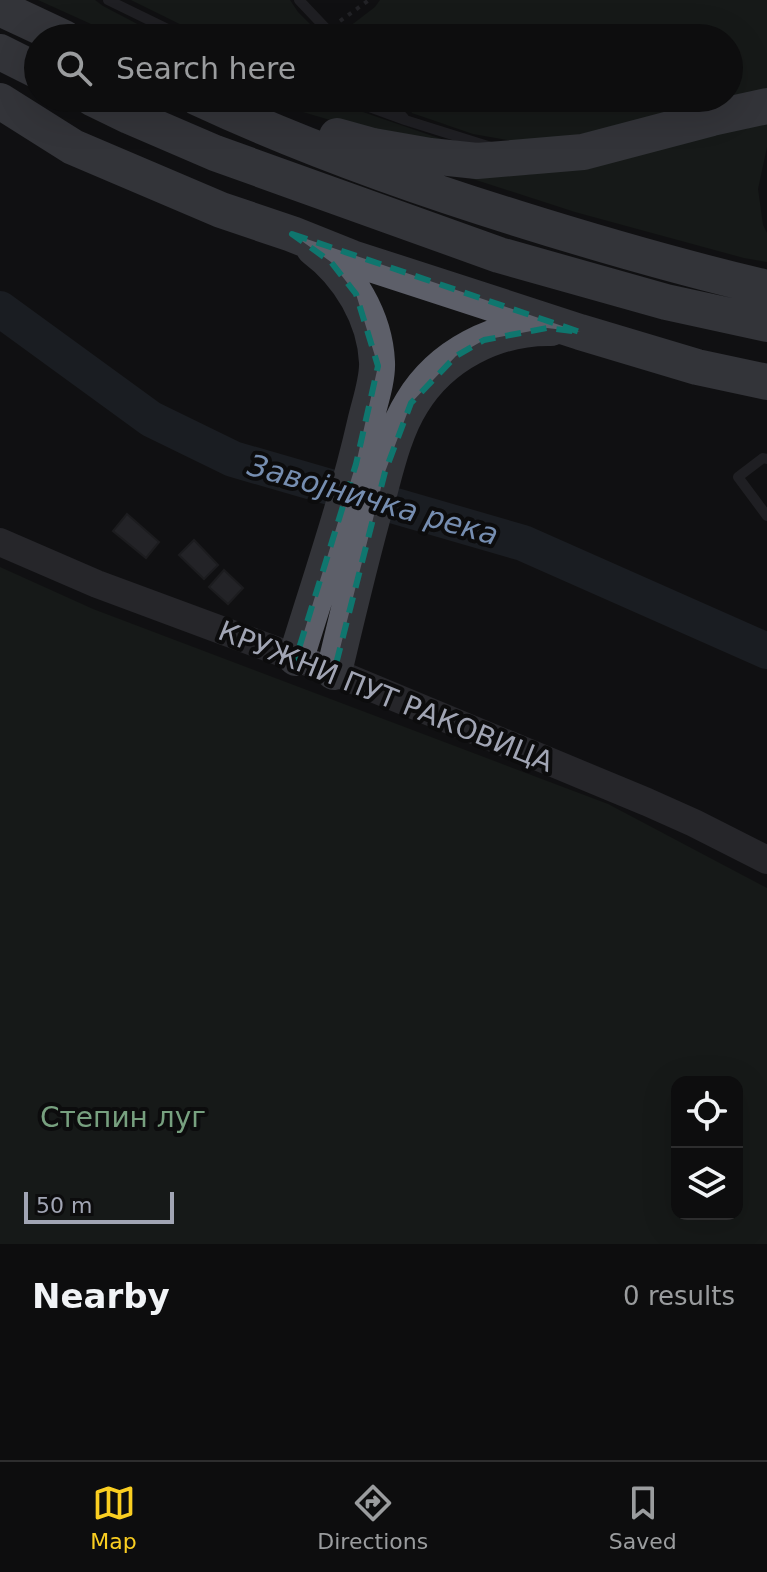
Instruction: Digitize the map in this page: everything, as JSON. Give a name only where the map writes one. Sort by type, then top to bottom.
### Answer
[{"type":"highway","points":[[0,8],[34,24]]},
{"type":"highway","points":[[0,52],[24,64]]},
{"type":"highway","points":[[0,101],[73,147],[221,210],[352,258],[697,367],[767,382]]},
{"type":"highway","points":[[743,111],[767,106]]},
{"type":"highway","points":[[121,112],[215,153],[499,255],[666,302],[767,324]]},
{"type":"highway","points":[[228,112],[388,177],[585,240],[767,288]]},
{"type":"highway","points":[[261,127],[312,130],[373,146],[477,161],[583,152],[740,112]]},
{"type":"highway","points":[[292,234],[317,250],[341,273],[356,294],[371,329],[378,366],[370,468],[350,538],[296,658]]},
{"type":"highway","points":[[370,468],[397,432],[411,403],[431,377],[456,356],[484,340],[515,331],[547,328],[580,332]]},
{"type":"highway","points":[[334,672],[350,538]]},
{"type":"main road","name":"КРУЖНИ ПУТ РАКОВИЦА","points":[[0,542],[97,584],[334,672],[647,802],[767,860]]},
{"type":"lane","points":[[108,0],[157,24]]},
{"type":"lane","points":[[299,0],[322,24]]},
{"type":"lane","points":[[383,112],[523,157]]},
{"type":"lane","points":[[398,112],[405,120]]},
{"type":"lane","points":[[767,459],[763,458],[738,477],[767,516]]},
{"type":"path","points":[[343,24],[369,0]]},
{"type":"highlighted area","points":[[292,234],[580,332],[547,328],[484,340],[456,356],[411,403],[385,472],[334,672],[296,658],[356,464],[378,366],[356,294],[331,262]]},
{"type":"green space","points":[[38,0],[95,0],[137,24],[91,24]]},
{"type":"green space","points":[[131,0],[290,0],[310,24],[180,24]]},
{"type":"green space","points":[[380,0],[767,0],[767,89],[743,94],[743,24],[353,24]]},
{"type":"green space","points":[[303,112],[363,112],[450,142],[387,137]]},
{"type":"green space","points":[[675,112],[585,136],[518,142],[473,134],[412,113]]},
{"type":"green space","points":[[767,113],[767,147],[758,189],[767,233],[767,262],[575,212],[439,168],[528,175],[600,159]]},
{"type":"green space","name":"Степин луг","points":[[0,567],[93,609],[608,804],[767,888],[767,1244],[0,1244]]},
{"type":"building","points":[[127,514],[159,542],[146,558],[113,531]]},
{"type":"building","points":[[194,540],[218,565],[204,579],[179,555]]},
{"type":"building","points":[[224,570],[243,588],[228,604],[209,587]]},
{"type":"waterway","name":"Завојничка река","points":[[0,309],[151,419],[233,459],[523,543],[767,651]]}]
